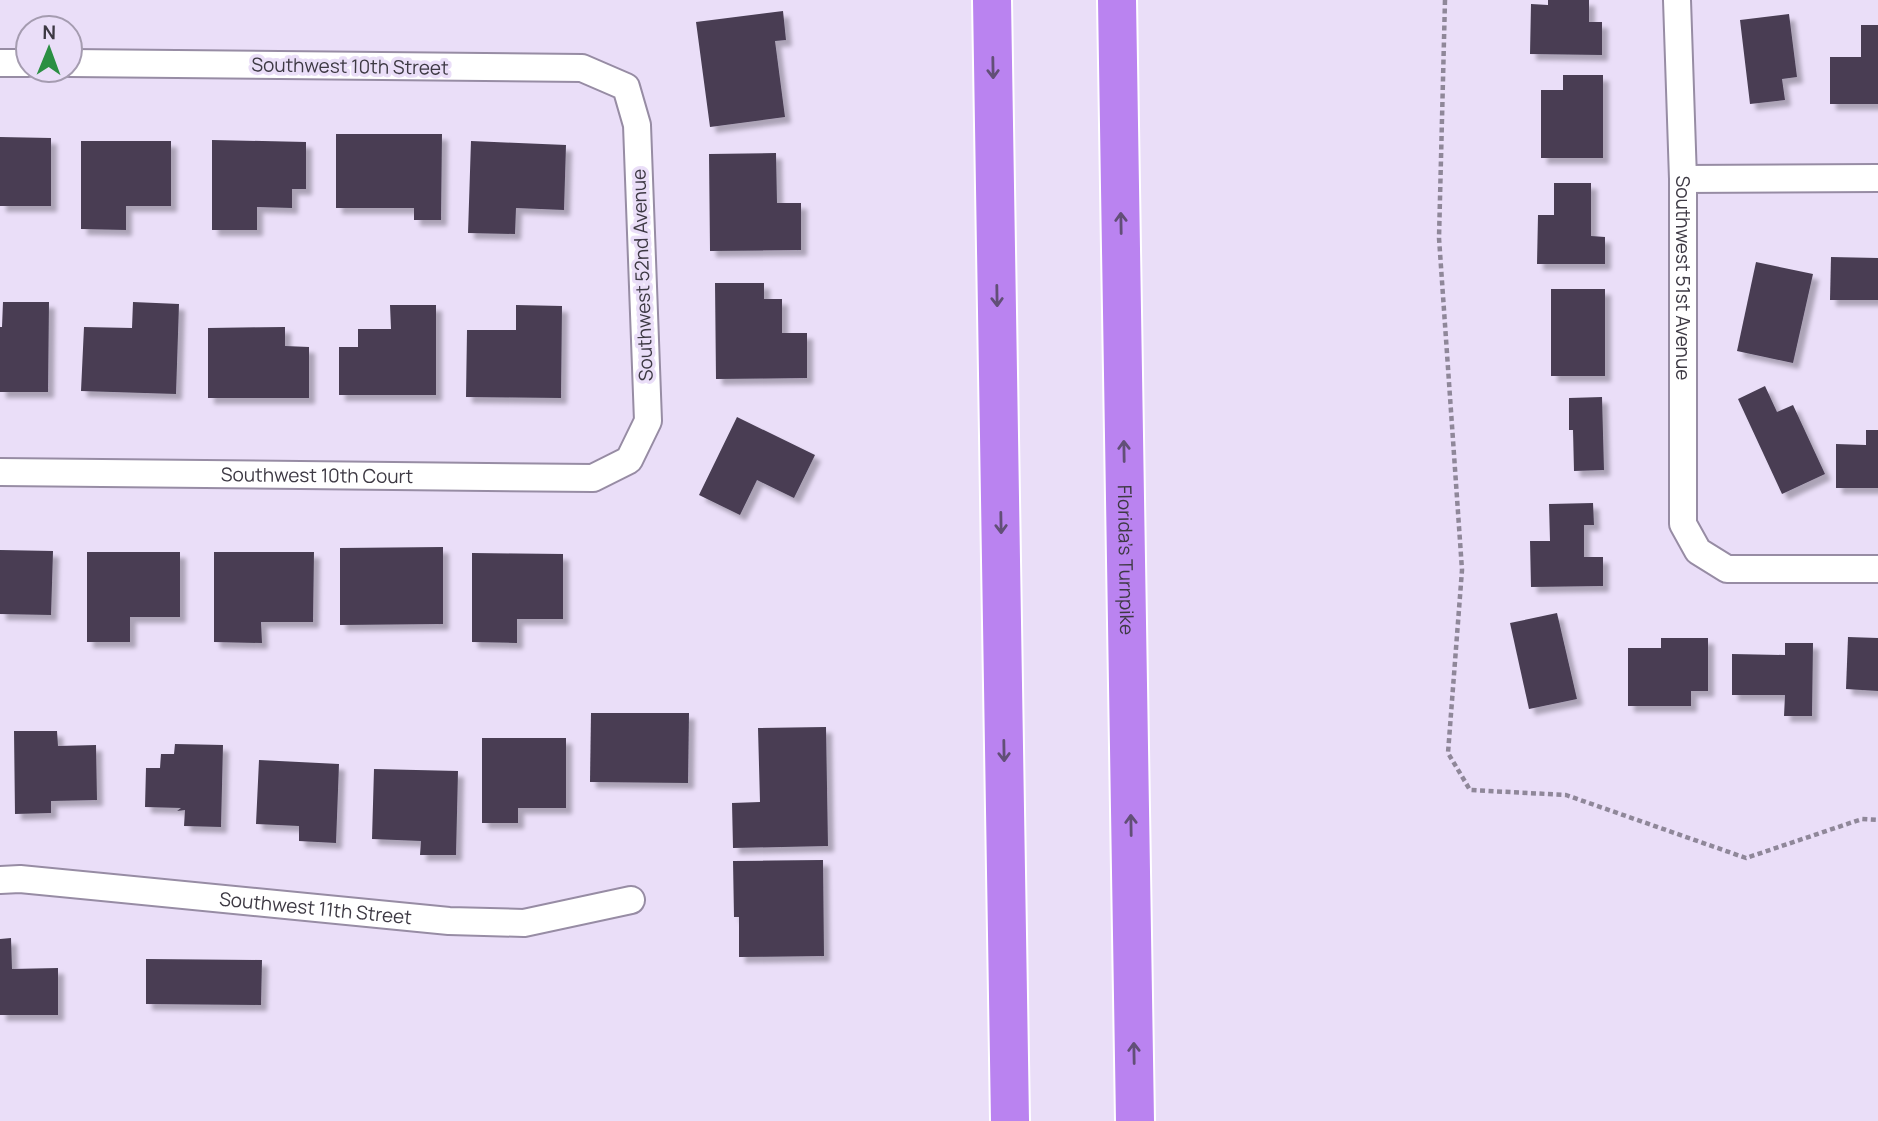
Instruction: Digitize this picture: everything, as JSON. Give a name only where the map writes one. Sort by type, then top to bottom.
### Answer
[{"type":"highway","points":[[992,0],[1010,1121]]},
{"type":"highway","name":"Florida's Turnpike","points":[[1117,0],[1135,1121]]},
{"type":"street","name":"Southwest 51st Avenue","points":[[1677,0],[1683,179],[1683,524],[1698,551],[1727,569],[1878,569]]},
{"type":"street","name":"Southwest 10th Street","points":[[84,63],[582,68],[626,87]]},
{"type":"street","name":"Southwest 52nd Avenue","points":[[626,87],[637,125],[648,421],[629,460]]},
{"type":"street","points":[[1683,179],[1878,178]]},
{"type":"street","name":"Southwest 10th Court","points":[[0,472],[593,478],[629,460]]},
{"type":"street","name":"Southwest 11th Street","points":[[0,880],[20,879],[474,921],[524,923],[631,900]]},
{"type":"path","points":[[1445,0],[1439,237],[1462,570],[1448,753],[1470,790],[1566,795],[1746,858],[1862,819],[1878,820]]},
{"type":"building","points":[[1548,0],[1589,0],[1589,22],[1602,22],[1602,55],[1530,54],[1531,4],[1548,5]]},
{"type":"building","points":[[783,11],[786,40],[775,41],[785,117],[710,127],[696,22]]},
{"type":"building","points":[[1789,14],[1797,77],[1782,79],[1785,100],[1750,104],[1740,20]]},
{"type":"building","points":[[1861,25],[1878,25],[1878,104],[1830,104],[1830,57],[1861,57]]},
{"type":"building","points":[[1563,75],[1603,75],[1603,158],[1541,158],[1541,90],[1563,90]]},
{"type":"building","points":[[336,134],[442,134],[441,220],[414,220],[414,208],[336,208]]},
{"type":"building","points":[[0,137],[51,138],[51,206],[0,206]]},
{"type":"building","points":[[212,140],[306,142],[306,189],[292,189],[292,208],[257,207],[257,230],[212,230]]},
{"type":"building","points":[[81,141],[171,141],[171,206],[126,206],[126,230],[81,229]]},
{"type":"building","points":[[471,141],[566,145],[564,210],[516,208],[515,234],[468,233]]},
{"type":"building","points":[[776,153],[777,203],[801,203],[801,250],[710,251],[709,154]]},
{"type":"building","points":[[1554,183],[1591,183],[1591,236],[1605,237],[1605,264],[1537,264],[1538,215],[1554,215]]},
{"type":"building","points":[[1831,257],[1878,258],[1878,300],[1830,300]]},
{"type":"building","points":[[1756,262],[1813,274],[1793,363],[1737,351]]},
{"type":"building","points":[[715,283],[764,283],[764,299],[782,299],[782,333],[807,333],[807,378],[716,379]]},
{"type":"building","points":[[1551,289],[1605,289],[1605,376],[1551,376]]},
{"type":"building","points":[[3,302],[49,302],[48,392],[0,392],[0,327]]},
{"type":"building","points":[[133,302],[179,304],[176,394],[81,391],[84,327],[132,328]]},
{"type":"building","points":[[390,305],[436,305],[436,395],[339,395],[339,347],[358,347],[358,329],[391,329]]},
{"type":"building","points":[[516,305],[562,306],[561,398],[466,397],[467,330],[516,330]]},
{"type":"building","points":[[285,327],[285,346],[309,347],[309,398],[208,398],[208,328]]},
{"type":"building","points":[[1765,386],[1777,412],[1793,405],[1825,474],[1782,494],[1738,399]]},
{"type":"building","points":[[1602,397],[1604,470],[1574,471],[1573,430],[1569,430],[1569,398]]},
{"type":"building","points":[[737,417],[815,455],[794,498],[757,480],[740,515],[699,495]]},
{"type":"building","points":[[1866,430],[1878,430],[1878,488],[1836,488],[1836,444],[1866,445]]},
{"type":"building","points":[[1593,503],[1594,525],[1584,525],[1584,557],[1603,557],[1603,586],[1531,587],[1530,541],[1550,541],[1549,504]]},
{"type":"building","points":[[443,547],[443,624],[340,625],[340,548]]},
{"type":"building","points":[[0,550],[53,551],[51,615],[0,614]]},
{"type":"building","points":[[87,552],[180,552],[180,617],[130,617],[130,642],[87,642]]},
{"type":"building","points":[[214,552],[314,552],[313,622],[261,622],[262,643],[214,642]]},
{"type":"building","points":[[472,553],[563,554],[563,619],[517,619],[517,643],[472,642]]},
{"type":"building","points":[[1557,613],[1577,699],[1529,709],[1510,623]]},
{"type":"building","points":[[1848,637],[1878,638],[1878,691],[1846,689]]},
{"type":"building","points":[[1661,638],[1708,638],[1708,691],[1691,691],[1691,706],[1628,706],[1628,648],[1661,648]]},
{"type":"building","points":[[1785,643],[1813,643],[1812,716],[1784,716],[1785,695],[1732,695],[1732,654],[1785,655]]},
{"type":"building","points":[[591,713],[689,713],[688,783],[590,782]]},
{"type":"building","points":[[826,727],[828,846],[733,848],[732,803],[760,802],[758,728]]},
{"type":"building","points":[[14,731],[57,731],[58,746],[96,745],[97,800],[51,801],[51,813],[15,814]]},
{"type":"building","points":[[482,738],[566,738],[566,808],[518,808],[518,823],[482,823]]},
{"type":"building","points":[[175,744],[223,745],[221,827],[184,826],[185,810],[177,811],[181,808],[145,807],[146,768],[160,768],[161,754],[174,754]]},
{"type":"building","points":[[259,760],[339,764],[336,843],[299,841],[299,826],[256,824]]},
{"type":"building","points":[[374,769],[458,771],[456,855],[420,855],[421,841],[372,839]]},
{"type":"building","points":[[823,860],[824,956],[739,957],[739,917],[734,917],[733,861]]},
{"type":"building","points":[[11,938],[12,969],[58,968],[58,1015],[0,1015],[0,939]]},
{"type":"building","points":[[146,959],[262,960],[261,1005],[146,1004]]}]
